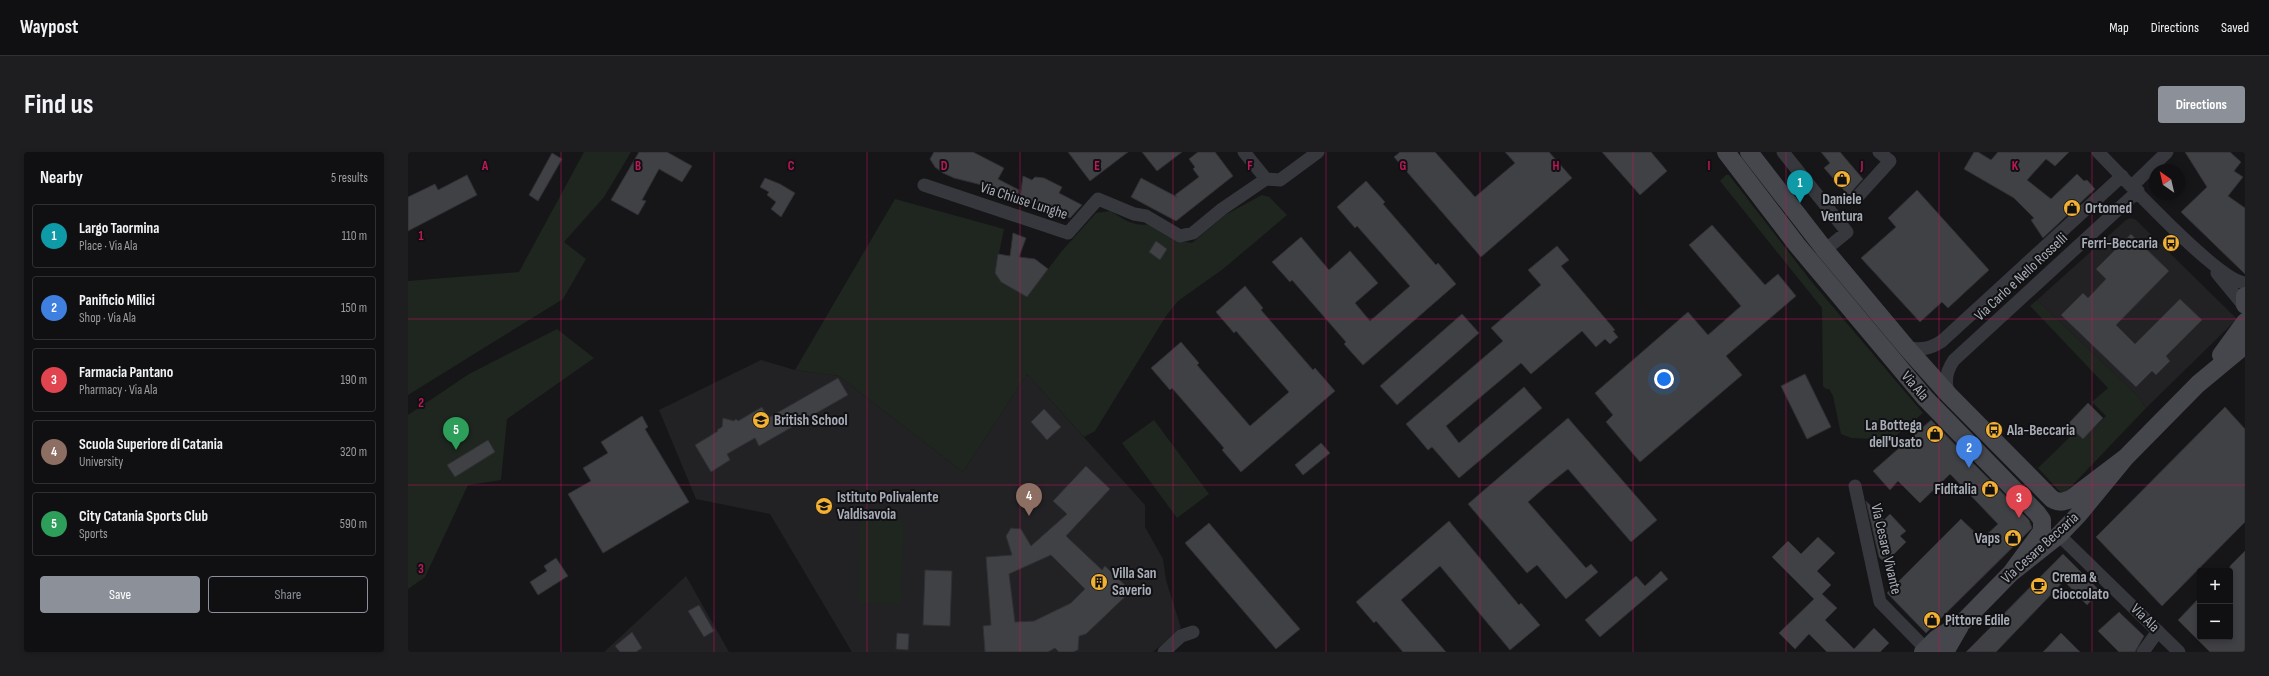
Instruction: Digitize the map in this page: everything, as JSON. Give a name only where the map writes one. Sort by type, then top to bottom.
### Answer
[{"type":"main road","name":"Via Ala","points":[[1749,152],[1825,250],[1907,348],[1949,395],[2052,499],[2057,502],[2064,502],[2125,458]]},
{"type":"main road","name":"Via Ala","points":[[1734,155],[1797,245],[1925,398],[2042,520],[2042,531],[2011,573]]},
{"type":"main road","points":[[2245,296],[2245,306]]},
{"type":"main road","points":[[2198,384],[2239,333],[2245,322]]},
{"type":"main road","points":[[2198,384],[2245,345]]},
{"type":"main road","name":"Via Cesare Beccaria","points":[[1924,651],[1936,639],[1964,621],[2011,573],[2059,535],[2079,514],[2125,458],[2198,384]]},
{"type":"main road","points":[[1945,652],[1964,621]]},
{"type":"street","points":[[1244,152],[1266,179],[1280,180],[1318,152]]},
{"type":"street","points":[[1783,152],[1847,232],[1825,250]]},
{"type":"street","points":[[1859,194],[1890,161],[1879,152]]},
{"type":"street","points":[[2098,152],[2209,262],[2245,306]]},
{"type":"street","name":"Via Carlo e Nello Rosselli","points":[[1949,395],[1946,388],[1947,373],[1954,360],[2135,188],[2167,152]]},
{"type":"street","name":"Via Carlo e Nello Rosselli","points":[[1907,348],[1921,350],[1932,348],[1942,341],[2122,176]]},
{"type":"street","name":"Via Chiuse Lunghe","points":[[924,185],[1068,233],[1098,199],[1134,214],[1146,216],[1180,236],[1187,236],[1193,233],[1222,209],[1266,179]]},
{"type":"street","points":[[2209,262],[2235,280],[2245,283]]},
{"type":"street","name":"Via Cesare Vivante","points":[[1855,486],[1880,602],[1924,651]]},
{"type":"street","name":"Via Ala","points":[[2059,535],[2179,652]]},
{"type":"street","points":[[1164,652],[1182,636],[1193,632]]},
{"type":"street","points":[[2143,652],[2158,632]]},
{"type":"shaded area","points":[[584,152],[631,152],[604,197],[564,242],[586,259],[563,299],[408,395],[408,281],[519,272]]},
{"type":"shaded area","points":[[1726,175],[1729,175],[1811,281],[1923,413],[1891,440],[1851,438],[1841,434],[1833,396],[1829,389],[1826,389],[1823,386],[1822,308],[1720,181]]},
{"type":"shaded area","points":[[1262,195],[1269,197],[1287,215],[1223,269],[1178,301],[1166,316],[1095,431],[1084,437],[1027,374],[963,472],[839,376],[795,370],[895,199],[1004,229],[995,273],[1001,282],[1027,297],[1061,252],[1096,213],[1110,211],[1134,224],[1152,224],[1176,240],[1192,243],[1225,215]]},
{"type":"shaded area","points":[[2131,218],[2136,220],[2237,319],[2146,408],[2137,395],[2037,300],[2126,220]]},
{"type":"shaded area","points":[[2037,300],[2137,395],[2146,408],[2063,495],[2038,468],[2075,432],[2083,439],[2106,416],[2092,402],[2108,388],[2030,306]]},
{"type":"shaded area","points":[[557,329],[594,358],[507,419],[501,480],[468,485],[425,577],[408,589],[408,415],[469,374]]},
{"type":"shaded area","points":[[761,360],[795,370],[839,376],[963,472],[1027,374],[1145,505],[1145,527],[1163,559],[1166,580],[1181,628],[1153,652],[852,652],[770,514],[696,499],[659,410]]},
{"type":"shaded area","points":[[1154,420],[1209,494],[1177,518],[1122,443]]},
{"type":"shaded area","points":[[860,518],[904,519],[901,604],[858,603]]},
{"type":"shaded area","points":[[686,576],[729,652],[604,652]]},
{"type":"building","points":[[639,152],[667,152],[692,166],[682,182],[659,169],[642,200],[646,201],[638,215],[611,200]]},
{"type":"building","points":[[934,152],[973,152],[1004,168],[998,179],[1019,190],[1018,194],[954,178],[943,173],[935,167],[930,159]]},
{"type":"building","points":[[1068,152],[1128,152],[1090,181]]},
{"type":"building","points":[[1142,152],[1182,152],[1157,171]]},
{"type":"building","points":[[1198,152],[1215,152],[1233,176],[1176,221],[1131,197],[1141,178],[1177,197],[1175,195],[1199,177],[1193,169],[1195,167],[1189,159]]},
{"type":"building","points":[[1400,152],[1435,152],[1475,197],[1515,163],[1505,152],[1549,152],[1572,178],[1481,257],[1394,157]]},
{"type":"building","points":[[1602,152],[1651,152],[1667,171],[1640,195]]},
{"type":"building","points":[[1821,152],[1840,152],[1863,179],[1853,190],[1851,198],[1824,168],[1830,163]]},
{"type":"building","points":[[1974,152],[1978,152],[1991,160],[1998,152],[2069,152],[2055,166],[2046,159],[2027,180],[2051,199],[2077,174],[2084,181],[2087,180],[2095,189],[2043,238],[2031,220],[2034,218],[2014,198],[1964,169]]},
{"type":"building","points":[[2185,152],[2230,152],[2241,162],[2234,171],[2243,177],[2228,196],[2245,208],[2245,274],[2181,212],[2207,187]]},
{"type":"building","points":[[552,153],[562,159],[538,201],[529,195]]},
{"type":"building","points":[[467,175],[477,195],[408,231],[408,197],[435,184],[438,190]]},
{"type":"building","points":[[1023,176],[1032,180],[1035,177],[1044,178],[1062,187],[1059,193],[1082,205],[1070,218],[1020,198]]},
{"type":"building","points":[[765,178],[780,184],[795,193],[781,217],[771,209],[776,202],[767,195],[769,192],[760,187]]},
{"type":"building","points":[[1366,181],[1385,202],[1383,204],[1436,265],[1438,263],[1456,284],[1363,365],[1344,344],[1346,342],[1292,280],[1290,282],[1272,262],[1301,237],[1329,270],[1350,251],[1378,283],[1355,303],[1370,321],[1410,286],[1357,226],[1355,228],[1337,207]]},
{"type":"building","points":[[1917,190],[1989,270],[1948,308],[1942,302],[1920,322],[1861,258],[1896,227],[1888,218]]},
{"type":"building","points":[[1712,225],[1765,285],[1778,274],[1796,296],[1726,356],[1742,375],[1640,462],[1606,422],[1613,415],[1595,393],[1688,312],[1708,335],[1741,306],[1689,245]]},
{"type":"building","points":[[1013,233],[1026,238],[1019,257],[1035,259],[1048,269],[1027,297],[1001,282],[995,273],[998,254],[1010,256]]},
{"type":"building","points":[[2131,234],[2169,271],[2116,325],[2135,344],[2180,299],[2202,320],[2166,356],[2170,361],[2156,375],[2152,371],[2136,387],[2061,315],[2083,293],[2088,298],[2106,279],[2096,269]]},
{"type":"building","points":[[1156,241],[1167,249],[1160,260],[1149,252]]},
{"type":"building","points":[[1557,246],[1569,260],[1561,266],[1615,330],[1613,331],[1618,337],[1610,344],[1605,339],[1596,347],[1582,331],[1531,374],[1521,363],[1446,426],[1459,443],[1524,387],[1542,408],[1459,478],[1432,447],[1428,450],[1406,424],[1503,341],[1491,328],[1541,285],[1528,270]]},
{"type":"building","points":[[1245,286],[1263,308],[1261,310],[1313,370],[1315,368],[1335,391],[1241,472],[1222,450],[1224,448],[1172,388],[1170,390],[1151,368],[1181,342],[1199,363],[1197,365],[1250,426],[1289,392],[1236,331],[1234,333],[1216,312]]},
{"type":"building","points":[[1462,314],[1479,333],[1397,405],[1380,386]]},
{"type":"building","points":[[1805,374],[1831,427],[1807,439],[1781,386]]},
{"type":"building","points":[[838,378],[848,395],[759,446],[755,438],[727,454],[730,460],[711,472],[695,445],[718,431],[717,430],[722,427],[723,418],[734,421],[736,419],[738,421],[762,407],[768,418]]},
{"type":"building","points":[[2088,403],[2103,418],[2083,439],[2067,425]]},
{"type":"building","points":[[2225,407],[2245,429],[2245,522],[2200,568],[2197,568],[2197,571],[2162,606],[2096,537]]},
{"type":"building","points":[[1044,409],[1061,427],[1047,440],[1031,422]]},
{"type":"building","points":[[642,416],[648,427],[645,429],[689,502],[603,553],[568,494],[591,481],[583,468],[608,453],[601,442]]},
{"type":"building","points":[[1568,418],[1657,520],[1631,542],[1568,469],[1544,488],[1528,502],[1586,568],[1591,564],[1598,572],[1566,599],[1537,565],[1527,573],[1468,504]]},
{"type":"building","points":[[1931,420],[2029,520],[2032,528],[1926,633],[1887,593],[1961,519],[1982,539],[1998,524],[1950,474],[1920,503],[1898,481],[1890,490],[1873,471]]},
{"type":"building","points":[[488,440],[495,452],[455,477],[447,465]]},
{"type":"building","points":[[1321,443],[1330,453],[1303,475],[1295,465]]},
{"type":"building","name":"Villa San Saverio","points":[[1086,466],[1110,489],[1066,536],[1102,570],[1105,566],[1131,591],[1086,634],[1079,636],[1078,650],[1073,652],[1059,652],[1055,648],[1048,652],[985,652],[983,626],[991,625],[986,557],[1012,555],[1006,536],[1011,528],[1021,529],[1031,546],[1067,514],[1053,501]],"holes":[[[1051,555],[1085,589],[1071,603],[1034,621],[1015,622],[1009,574]]]},
{"type":"building","points":[[1866,501],[1884,520],[1890,514],[1906,531],[1900,536],[1906,542],[1885,563],[1879,557]]},
{"type":"building","points":[[1449,521],[1519,605],[1521,603],[1540,625],[1510,650],[1440,566],[1401,600],[1446,652],[1403,652],[1376,621],[1374,623],[1356,602]]},
{"type":"building","points":[[1209,523],[1300,629],[1276,649],[1185,543]]},
{"type":"building","points":[[1818,537],[1835,553],[1817,571],[1831,585],[1822,594],[1837,608],[1825,620],[1854,649],[1874,628],[1889,643],[1880,652],[1827,652],[1809,634],[1795,649],[1779,633],[1814,599],[1772,557],[1788,541],[1801,554]]},
{"type":"building","points":[[2245,551],[2245,652],[2210,652],[2198,640],[2233,640],[2233,568],[2230,568],[2230,566]]},
{"type":"building","points":[[2063,554],[2100,591],[2087,605],[2064,581],[1996,652],[1966,652]]},
{"type":"building","points":[[556,558],[568,576],[538,595],[530,582],[547,571],[544,566]]},
{"type":"building","points":[[925,570],[952,571],[950,626],[923,625]]},
{"type":"building","points":[[1661,571],[1668,579],[1600,637],[1585,620],[1636,576],[1645,586]]},
{"type":"building","points":[[2197,600],[2197,639],[2178,620]]},
{"type":"building","points":[[699,605],[714,631],[704,637],[688,611]]},
{"type":"building","points":[[2119,612],[2144,636],[2135,652],[2119,652],[2098,631]]},
{"type":"building","points":[[632,632],[642,648],[636,652],[620,652],[615,646]]},
{"type":"building","points":[[897,633],[909,634],[908,650],[896,649]]},
{"type":"building","points":[[2061,633],[2080,652],[2043,652]]},
{"type":"place","name":"Daniele Ventura","points":[[1842,179]]},
{"type":"place","name":"Largo Taormina","points":[[1800,203]]},
{"type":"place","name":"Ortomed","points":[[2072,208]]},
{"type":"place","name":"Ferri-Beccaria","points":[[2171,243]]},
{"type":"place","name":"British School","points":[[761,420]]},
{"type":"place","name":"Ala-Beccaria","points":[[1994,430]]},
{"type":"place","name":"La Bottega dell'Usato","points":[[1935,434]]},
{"type":"place","name":"City Catania Sports Club","points":[[456,450]]},
{"type":"place","name":"Panificio Milici","points":[[1969,468]]},
{"type":"place","name":"Fiditalia","points":[[1990,489]]},
{"type":"place","name":"Istituto Polivalente Valdisavoia","points":[[824,506]]},
{"type":"place","name":"Scuola Superiore di Catania","points":[[1029,516]]},
{"type":"place","name":"Farmacia Pantano","points":[[2019,518]]},
{"type":"place","name":"Vaps","points":[[2013,538]]},
{"type":"place","name":"Villa San Saverio","points":[[1099,582]]},
{"type":"place","name":"Crema & Cioccolato","points":[[2039,586]]},
{"type":"place","name":"Pittore Edile","points":[[1932,620]]}]
